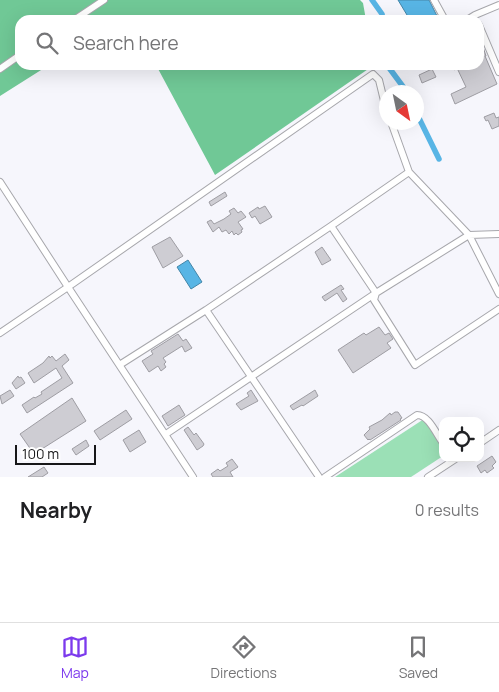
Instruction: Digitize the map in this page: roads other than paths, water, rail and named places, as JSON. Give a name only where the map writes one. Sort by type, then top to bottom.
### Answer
[{"type":"street","points":[[82,15],[104,0]]},
{"type":"street","points":[[434,0],[442,15]]},
{"type":"street","points":[[480,15],[499,5]]},
{"type":"street","points":[[484,37],[499,72]]},
{"type":"street","points":[[0,68],[15,58]]},
{"type":"street","points":[[0,333],[373,74],[379,80],[380,85]]},
{"type":"street","points":[[394,130],[409,172],[470,235],[499,294]]},
{"type":"street","points":[[120,364],[206,310],[409,172]]},
{"type":"street","points":[[0,182],[193,477]]},
{"type":"street","points":[[331,226],[376,293],[374,300],[415,365],[499,309]]},
{"type":"street","points":[[166,434],[376,293],[470,235],[499,234]]},
{"type":"street","points":[[206,310],[319,477]]},
{"type":"street","points":[[325,477],[417,415],[422,415],[427,419],[439,438]]},
{"type":"street","points":[[484,440],[499,430]]},
{"type":"street","points":[[428,477],[450,462]]},
{"type":"water","points":[[398,0],[429,0],[436,15],[407,15]]},
{"type":"water","points":[[188,260],[202,282],[191,289],[177,267]]},
{"type":"waterway","points":[[372,0],[382,15]]},
{"type":"waterway","points":[[391,70],[402,85]]},
{"type":"waterway","points":[[424,128],[439,159]]}]
